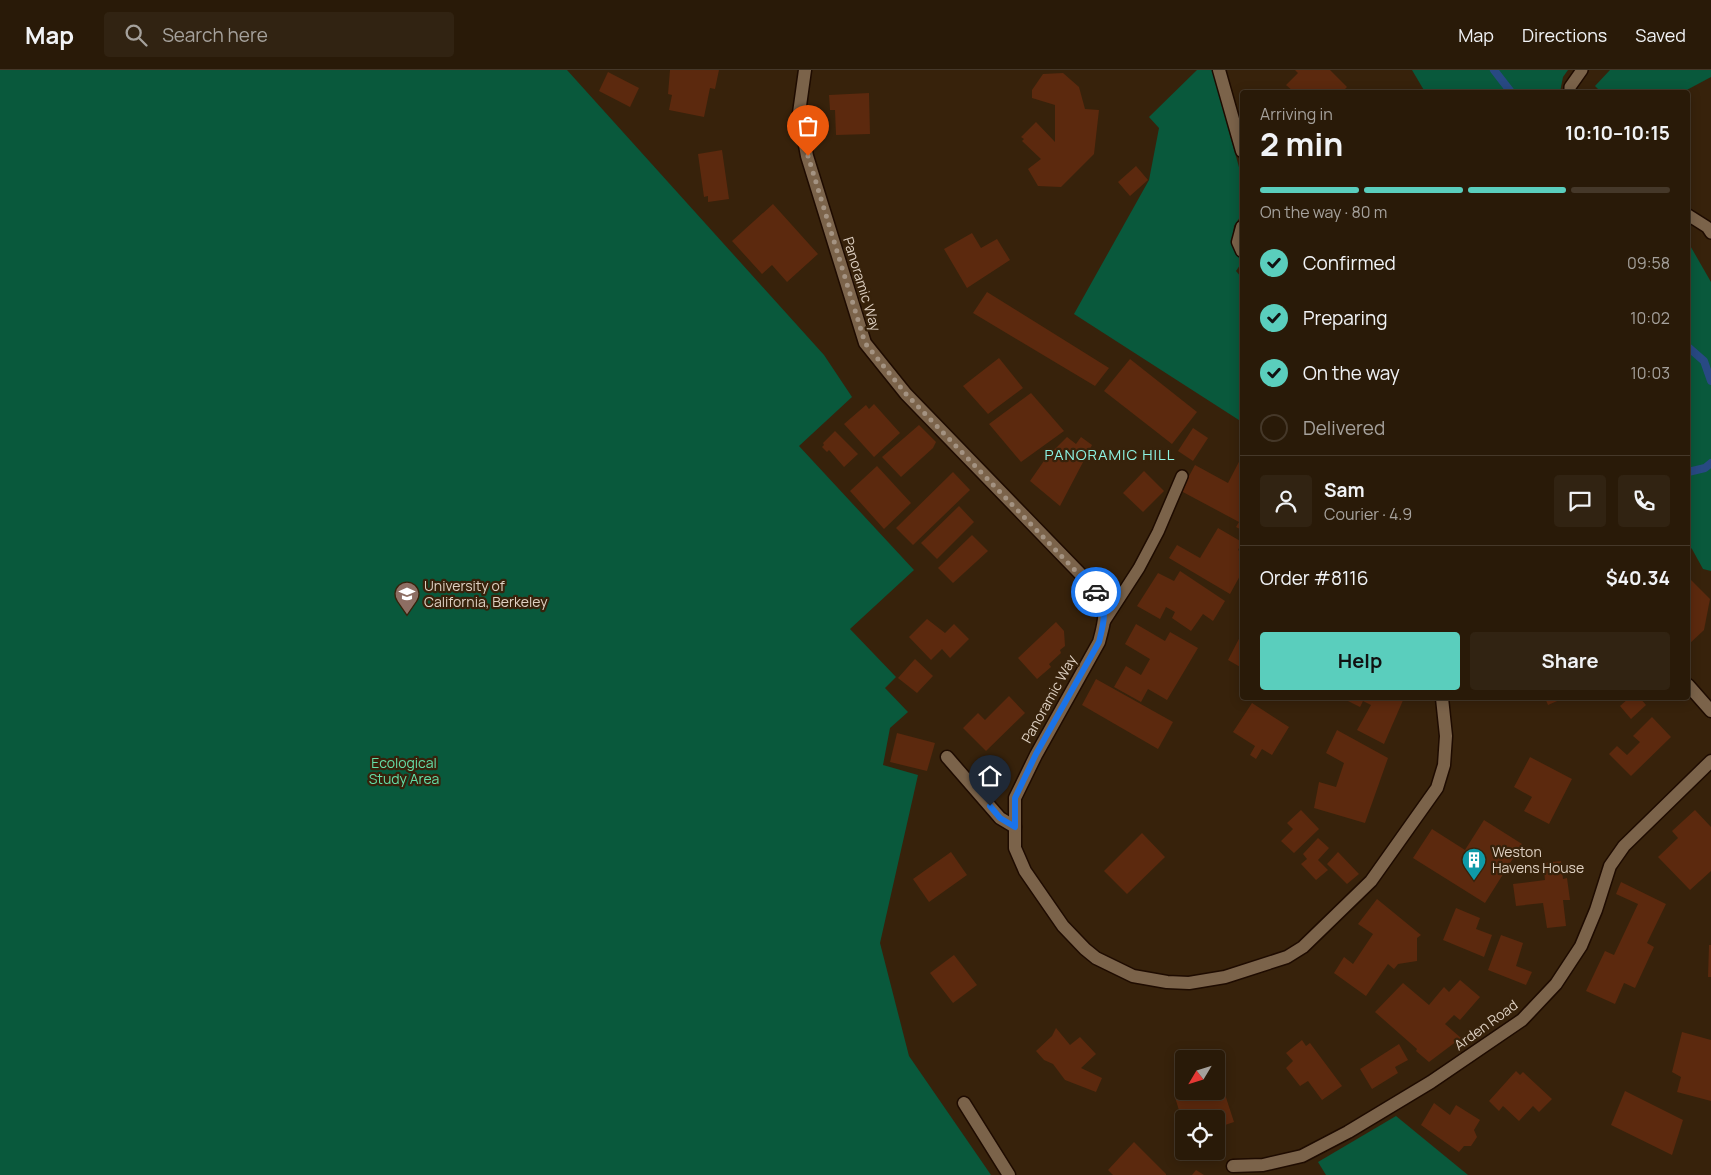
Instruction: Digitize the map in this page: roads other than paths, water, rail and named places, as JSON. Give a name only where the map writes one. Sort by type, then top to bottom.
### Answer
[{"type":"street","name":"Panoramic Way","points":[[805,70],[800,113],[808,156],[865,343],[906,394],[1093,587],[1104,604],[1104,622],[1099,642],[1036,754],[1015,798],[1015,848],[1025,871],[1063,926],[1096,958],[1133,976],[1168,982],[1189,983],[1225,977],[1287,957],[1295,952],[1371,881],[1438,788],[1444,765],[1446,736],[1442,700]]},
{"type":"street","points":[[1220,70],[1240,144]]},
{"type":"street","points":[[1690,687],[1711,711]]},
{"type":"street","points":[[947,756],[1000,818],[1015,827]]},
{"type":"street","name":"Arden Road","points":[[1233,1166],[1263,1165],[1302,1156],[1348,1132],[1431,1082],[1522,1020],[1556,984],[1581,946],[1596,910],[1610,866],[1624,846],[1711,761]]},
{"type":"street","points":[[964,1103],[1009,1175]]},
{"type":"lane","points":[[1570,90],[1570,87],[1582,70]]},
{"type":"lane","points":[[1690,216],[1707,227],[1711,233]]},
{"type":"lane","points":[[1104,622],[1139,568],[1158,532],[1182,476]]},
{"type":"waterway","points":[[1494,70],[1509,90]]},
{"type":"waterway","points":[[1690,349],[1704,361],[1711,381]]},
{"type":"waterway","points":[[1690,472],[1705,468],[1711,463]]},
{"type":"place","name":"University of California, Berkeley","points":[[407,615]]},
{"type":"place","name":"Weston Havens House","points":[[1474,881]]},
{"type":"district","name":"PANORAMIC HILL","points":[[1110,455]]},
{"type":"park label","name":"Ecological Study Area","points":[[404,772]]}]
